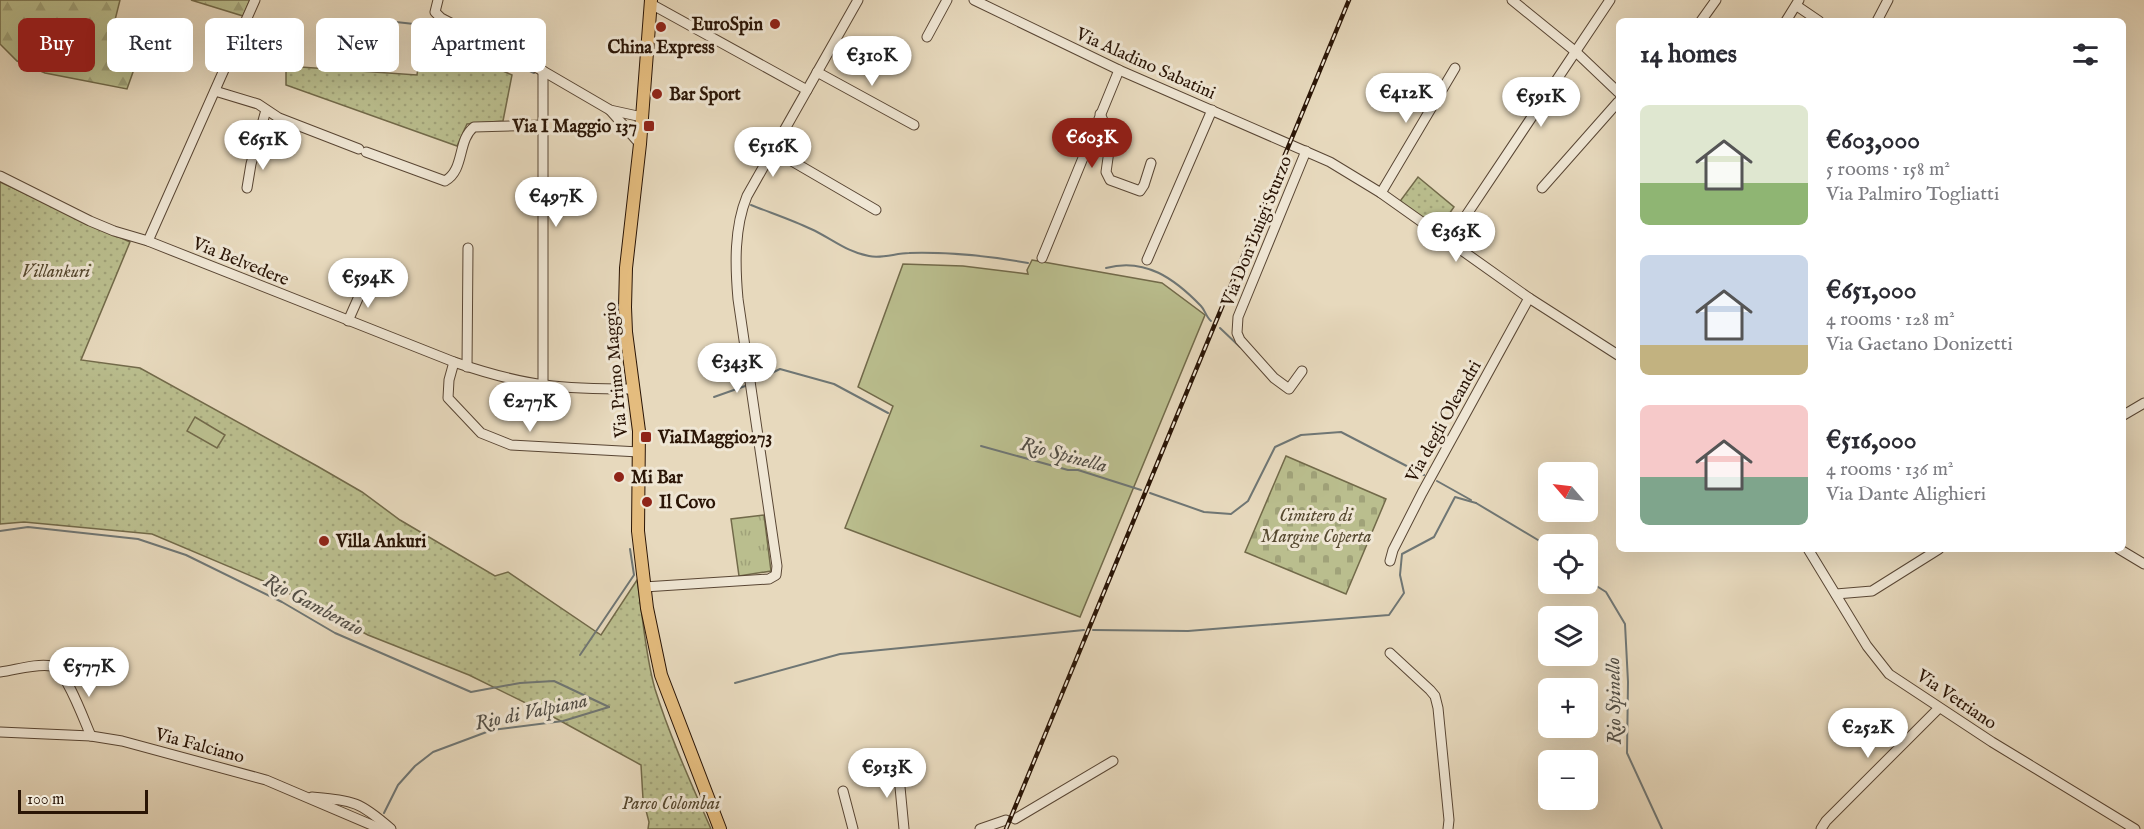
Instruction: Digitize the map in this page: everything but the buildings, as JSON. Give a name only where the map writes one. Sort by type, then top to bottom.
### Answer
[{"type":"main road","name":"Via Primo Maggio","points":[[651,2],[640,144],[626,268],[625,307],[626,332],[638,418],[638,531],[644,587],[661,675],[720,829]]},
{"type":"street","points":[[148,241],[255,0]]},
{"type":"street","points":[[438,0],[435,12],[441,18]]},
{"type":"street","points":[[644,587],[769,579],[776,575],[777,566],[738,299],[737,246],[744,202],[858,0]]},
{"type":"street","points":[[927,37],[947,0]]},
{"type":"street","name":"Via Aladino Sabatini","points":[[974,0],[1119,70],[1306,150]]},
{"type":"street","points":[[1512,0],[1576,52],[1616,90]]},
{"type":"street","points":[[1449,241],[1610,0]]},
{"type":"street","points":[[1703,18],[1716,0]]},
{"type":"street","points":[[1879,18],[1888,0]]},
{"type":"street","points":[[651,2],[807,90]]},
{"type":"street","points":[[1788,18],[1798,3],[1816,18]]},
{"type":"street","points":[[1381,193],[1455,68]]},
{"type":"street","points":[[1042,258],[1119,70]]},
{"type":"street","points":[[543,72],[543,385]]},
{"type":"street","points":[[545,72],[610,110],[642,117]]},
{"type":"street","points":[[817,72],[914,125]]},
{"type":"street","points":[[215,91],[258,104],[279,118],[446,181],[454,174],[467,135],[474,127],[543,125]]},
{"type":"street","points":[[1542,188],[1616,104]]},
{"type":"street","points":[[247,188],[266,110]]},
{"type":"street","points":[[610,110],[640,144]]},
{"type":"street","points":[[1147,260],[1212,111]]},
{"type":"street","points":[[1100,114],[1111,134],[1106,172],[1110,180],[1140,190],[1144,185],[1151,163]]},
{"type":"street","points":[[773,150],[876,210]]},
{"type":"street","points":[[1306,150],[1381,193],[1529,298],[1616,354]]},
{"type":"street","name":"Via Don Luigi Sturzo","points":[[1302,371],[1289,389],[1274,378],[1240,340],[1238,317],[1306,150]]},
{"type":"street","name":"Via Belvedere","points":[[0,176],[106,228],[148,241],[454,363],[543,385],[586,389],[633,389]]},
{"type":"street","points":[[467,367],[468,248]]},
{"type":"street","points":[[348,321],[364,285]]},
{"type":"street","name":"Via degli Oleandri","points":[[1390,561],[1393,550],[1422,493],[1529,298]]},
{"type":"street","points":[[454,363],[447,398],[481,433],[511,445],[639,452]]},
{"type":"street","points":[[2126,414],[2144,403]]},
{"type":"street","name":"Via Vetriano","points":[[1810,552],[1879,663],[1889,674],[1939,708],[2135,829]]},
{"type":"street","points":[[1836,594],[1872,591],[1934,552]]},
{"type":"street","points":[[2124,552],[2144,564]]},
{"type":"street","points":[[1390,654],[1435,696],[1449,820],[1448,829]]},
{"type":"street","points":[[0,672],[40,666],[58,668],[91,736]]},
{"type":"street","points":[[1821,829],[1826,821],[1939,708]]},
{"type":"street","name":"Via Falciano","points":[[0,732],[91,736],[122,741],[266,780],[381,829]]},
{"type":"street","points":[[980,829],[1011,819],[1113,761]]},
{"type":"street","points":[[898,766],[903,829]]},
{"type":"street","points":[[843,791],[853,829]]},
{"type":"street","points":[[306,797],[359,804],[391,829]]},
{"type":"green space","points":[[0,0],[120,0],[116,18],[107,18],[107,72],[133,72],[127,89],[43,72],[95,72],[95,18],[18,18],[18,61],[0,44]]},
{"type":"green space","points":[[191,0],[250,0],[243,16]]},
{"type":"green space","points":[[304,67],[316,68],[316,72],[417,75],[417,72],[505,72],[512,75],[503,121],[467,124],[457,146],[286,85],[286,72],[304,72]]},
{"type":"green space","points":[[1418,177],[1454,207],[1447,217],[1456,225],[1448,234],[1442,233],[1398,204]]},
{"type":"green space","name":"Villa Ankuri","points":[[0,182],[130,242],[81,360],[140,368],[362,492],[400,520],[495,576],[508,572],[601,635],[637,580],[646,649],[655,689],[674,742],[711,829],[648,829],[641,765],[546,713],[469,675],[368,635],[275,586],[152,534],[24,522],[0,524]]},
{"type":"green space","points":[[1032,260],[1162,283],[1205,315],[1080,617],[845,528],[893,406],[858,387],[903,264],[963,266],[1028,274],[1027,270]]},
{"type":"green space","points":[[195,417],[225,435],[217,448],[187,431]]},
{"type":"green space","name":"Cimitero di Margine Coperta","points":[[1286,456],[1386,499],[1346,594],[1245,552]]},
{"type":"green space","points":[[764,515],[771,571],[739,576],[731,519]]},
{"type":"waterway","points":[[399,22],[423,25],[472,44],[534,73]]},
{"type":"waterway","points":[[751,205],[869,256],[939,253],[984,256],[1028,263]]},
{"type":"waterway","points":[[1106,268],[1120,265],[1146,268],[1170,279],[1191,296],[1211,321]]},
{"type":"waterway","points":[[1220,328],[1240,347]]},
{"type":"waterway","name":"Rio Spinella","points":[[753,382],[780,369],[834,384],[888,413]]},
{"type":"waterway","name":"Rio Spinella","points":[[714,397],[748,385]]},
{"type":"waterway","name":"Rio Spinella","points":[[1150,493],[1204,512],[1231,514],[1248,501],[1275,447],[1301,435],[1341,432],[1424,475]]},
{"type":"waterway","name":"Rio Spinella","points":[[981,446],[1068,470],[1078,470],[1141,490]]},
{"type":"waterway","name":"Rio Spinello","points":[[1437,481],[1471,500]]},
{"type":"waterway","points":[[1093,630],[1188,631],[1389,615],[1404,593],[1400,575],[1402,554],[1434,537],[1455,497],[1476,503]]},
{"type":"waterway","name":"Rio Spinello","points":[[1476,503],[1538,540]]},
{"type":"waterway","name":"Rio Gamberaio","points":[[0,531],[28,527],[138,539],[186,555],[282,602],[335,633],[471,692],[520,683],[554,681],[609,707]]},
{"type":"waterway","points":[[580,655],[634,575],[630,549]]},
{"type":"waterway","name":"Rio Spinello","points":[[1598,587],[1606,592],[1625,624],[1628,682],[1627,753],[1662,829]]},
{"type":"waterway","points":[[735,683],[840,654],[1084,630]]},
{"type":"waterway","name":"Rio di Valpiana","points":[[384,813],[398,785],[415,766],[433,752],[492,730],[563,721],[609,707]]},
{"type":"railway","points":[[1006,829],[1349,0]]},
{"type":"place","name":"EuroSpin","points":[[775,24]]},
{"type":"place","name":"China Express","points":[[661,27]]},
{"type":"place","name":"Bar Sport","points":[[657,94]]},
{"type":"place","name":"Via I Maggio 137","points":[[649,126]]},
{"type":"place","name":"ViaIMaggio273","points":[[646,437]]},
{"type":"place","name":"Mi Bar","points":[[619,477]]},
{"type":"place","name":"Il Covo","points":[[647,502]]},
{"type":"place","name":"Villa Ankuri","points":[[324,541]]},
{"type":"park label","name":"Villankuri","points":[[56,271]]},
{"type":"park label","name":"Parco Colombai","points":[[671,803]]}]
